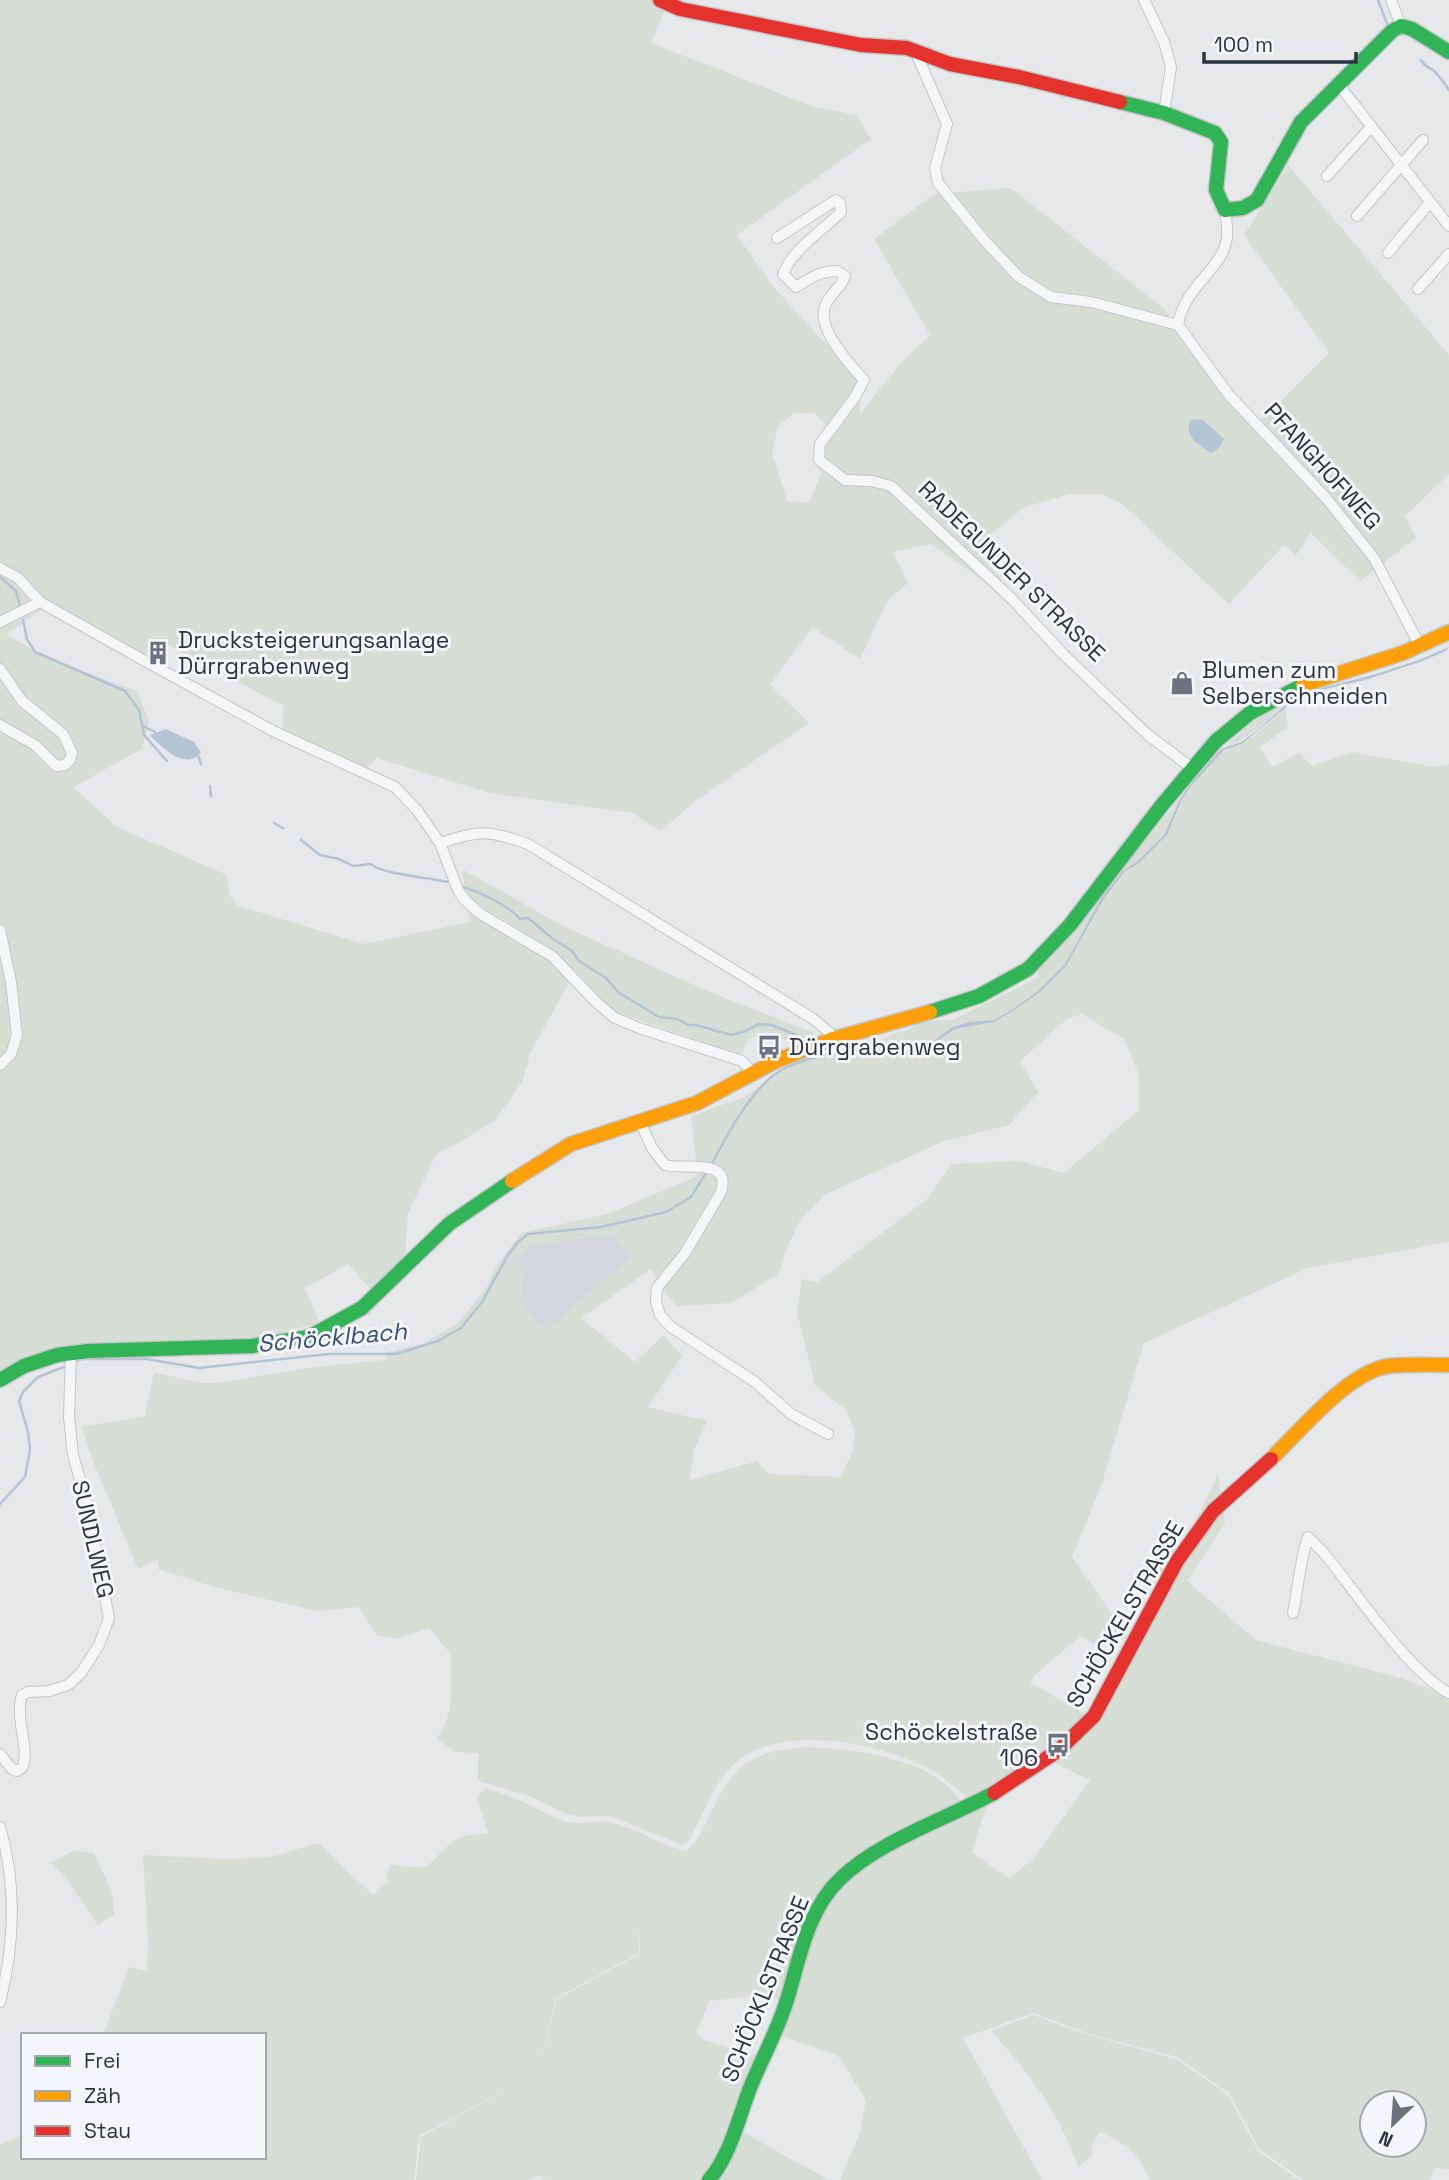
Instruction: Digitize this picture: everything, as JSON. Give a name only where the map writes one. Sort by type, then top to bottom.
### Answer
[{"type":"street","points":[[660,0],[680,9],[861,45],[906,48],[950,64],[1019,77],[1164,113],[1215,133],[1221,142],[1216,190],[1225,210],[1227,241],[1219,258],[1186,299],[1180,311],[1178,325],[1091,302],[1051,297],[1019,276],[984,240],[938,183],[935,168],[947,124],[916,53]]},
{"type":"street","points":[[1144,0],[1164,42],[1171,67],[1164,113]]},
{"type":"street","points":[[1391,0],[1401,26]]},
{"type":"street","points":[[1225,210],[1243,208],[1257,200],[1301,122],[1392,31],[1401,26],[1412,29],[1449,52]]},
{"type":"street","points":[[1339,85],[1449,226]]},
{"type":"street","points":[[1327,176],[1371,127]]},
{"type":"street","points":[[1357,216],[1423,140]]},
{"type":"street","name":"RADEGUNDER STRASSE","points":[[776,238],[836,200],[840,203],[841,212],[802,248],[783,274],[796,287],[815,274],[826,271],[837,271],[845,276],[842,285],[824,306],[824,317],[842,355],[864,380],[855,397],[820,444],[819,460],[845,480],[872,481],[891,486],[1012,598],[1063,654],[1148,735],[1192,768]]},
{"type":"street","points":[[1388,253],[1430,202]]},
{"type":"street","points":[[1418,289],[1449,254]]},
{"type":"street","name":"PFANGHOFWEG","points":[[1178,325],[1229,396],[1326,498],[1374,558],[1420,646]]},
{"type":"street","points":[[0,568],[18,579],[40,602],[273,730],[395,787],[440,843],[458,890],[479,913],[552,956],[606,1011],[625,1023],[742,1061],[753,1074]]},
{"type":"street","points":[[0,622],[40,602]]},
{"type":"street","points":[[0,1380],[24,1366],[71,1353],[252,1346],[309,1337],[362,1308],[449,1224],[572,1144],[697,1103],[795,1053],[833,1039],[960,1004],[1000,986],[1028,969],[1068,928],[1192,768],[1240,720],[1260,705],[1310,681],[1420,646],[1449,632]]},
{"type":"street","points":[[0,668],[22,701],[63,734],[72,753],[70,760],[65,765],[57,766],[35,745],[0,725]]},
{"type":"street","points":[[440,843],[468,834],[492,832],[528,844],[812,1018],[829,1032],[833,1039]]},
{"type":"street","points":[[0,930],[11,982],[17,1035],[11,1054],[0,1065]]},
{"type":"street","points":[[640,1122],[652,1149],[665,1165],[708,1168],[721,1176],[724,1183],[685,1253],[657,1289],[656,1302],[660,1315],[671,1327],[755,1382],[791,1414],[828,1434]]},
{"type":"street","name":"SUNDLWEG","points":[[0,1754],[12,1769],[18,1771],[22,1768],[25,1756],[19,1703],[22,1695],[68,1685],[81,1673],[99,1645],[109,1618],[92,1525],[72,1455],[69,1417],[71,1353]]},
{"type":"street","name":"SCHÖCKELSTRASSE","points":[[971,1806],[1032,1771],[1076,1738],[1094,1716],[1177,1561],[1213,1511],[1248,1482],[1344,1387],[1367,1373],[1387,1366],[1449,1365]]},
{"type":"street","points":[[1293,1613],[1308,1537],[1415,1665],[1437,1686],[1449,1693]]},
{"type":"street","name":"SCHÖCKLSTRASSE","points":[[709,2180],[726,2155],[751,2084],[781,2017],[814,1914],[829,1892],[854,1866],[872,1854],[971,1806]]},
{"type":"street","points":[[0,1827],[9,1862],[13,1916],[10,1953],[0,2002]]},
{"type":"shaded area","points":[[0,0],[653,0],[665,9],[651,43],[814,107],[856,115],[871,139],[737,235],[771,284],[819,337],[860,375],[860,414],[900,364],[930,335],[874,239],[934,194],[1011,188],[1167,311],[1175,329],[1257,425],[1329,353],[1244,235],[1288,165],[1449,355],[1449,474],[1405,516],[1416,538],[1360,581],[1311,533],[1296,555],[1284,545],[1229,604],[1121,503],[1101,494],[1069,494],[1025,507],[972,546],[1003,580],[1001,593],[931,544],[893,552],[908,583],[888,600],[860,659],[812,627],[770,685],[809,723],[694,802],[661,831],[632,813],[490,793],[376,758],[366,770],[282,735],[284,706],[161,641],[140,658],[44,608],[6,635],[52,660],[137,691],[149,721],[142,749],[73,787],[117,827],[227,875],[229,895],[239,906],[364,944],[470,922],[468,911],[522,942],[571,979],[530,1053],[523,1080],[495,1121],[436,1155],[408,1213],[405,1259],[368,1317],[365,1300],[370,1289],[348,1264],[305,1288],[320,1323],[241,1340],[86,1345],[27,1359],[0,1372]],"holes":[[[794,413],[814,413],[826,425],[815,463],[821,473],[809,503],[787,501],[772,453],[778,426]]]},
{"type":"shaded area","points":[[1284,699],[1285,704],[1257,729],[1224,748],[1248,726]]},
{"type":"shaded area","points":[[1285,707],[1288,727],[1260,747],[1272,767],[1299,753],[1312,766],[1353,752],[1433,767],[1449,764],[1449,1242],[1308,1268],[1144,1343],[1102,1483],[1072,1557],[1128,1637],[1157,1587],[1141,1572],[1162,1534],[1184,1546],[1218,1474],[1225,1523],[1187,1581],[1256,1640],[1397,1677],[1449,1696],[1449,2169],[1436,2168],[1428,2180],[1304,2180],[1260,2150],[1229,2093],[1177,2057],[1093,2035],[1033,2013],[963,2038],[1042,2180],[840,2180],[860,2132],[866,2100],[838,2056],[780,2035],[798,1991],[815,1929],[827,1905],[864,1867],[888,1851],[987,1803],[972,1853],[1009,1878],[1033,1859],[1090,1780],[1053,1762],[1049,1751],[969,1799],[937,1774],[905,1758],[857,1745],[806,1740],[759,1749],[739,1760],[722,1777],[694,1832],[688,1842],[682,1845],[609,1816],[582,1817],[567,1814],[530,1796],[478,1781],[478,1753],[457,1752],[436,1739],[447,1720],[449,1710],[451,1654],[429,1628],[396,1639],[377,1635],[358,1607],[316,1611],[215,1587],[158,1569],[158,1559],[138,1569],[91,1456],[82,1427],[145,1416],[154,1372],[200,1383],[217,1383],[314,1367],[386,1360],[387,1352],[423,1344],[457,1324],[487,1287],[493,1271],[521,1233],[607,1214],[698,1176],[691,1116],[745,1097],[770,1078],[802,1061],[875,1043],[909,1030],[921,1021],[953,1020],[1039,977],[1036,968],[1145,836],[1149,837],[1185,793],[1165,834],[1157,842],[1159,844],[1169,829],[1189,790],[1211,762],[1224,751],[1242,744]],"holes":[[[1082,1014],[1124,1039],[1139,1075],[1139,1110],[1064,1173],[1020,1161],[952,1164],[927,1199],[817,1282],[802,1279],[797,1312],[815,1385],[847,1411],[855,1433],[852,1452],[841,1477],[768,1474],[757,1461],[690,1480],[694,1450],[707,1421],[648,1407],[682,1356],[664,1335],[635,1362],[581,1318],[651,1269],[663,1290],[678,1306],[731,1303],[779,1274],[786,1250],[801,1218],[824,1195],[944,1141],[1009,1125],[1038,1092],[1020,1061],[1067,1019]],[[611,1235],[631,1257],[545,1332],[521,1303],[523,1276],[516,1262],[532,1244]],[[1080,1636],[1096,1646],[1127,1638],[1103,1687],[1085,1714],[1030,1683],[1035,1675]]]},
{"type":"shaded area","points":[[462,869],[563,926],[705,990],[814,1033],[813,1036],[795,1043],[764,1033],[748,1039],[741,1055],[616,1012],[598,998],[580,975],[523,931],[466,897]]},
{"type":"shaded area","points":[[611,1235],[631,1257],[545,1332],[520,1303],[523,1276],[516,1262],[532,1244]]},
{"type":"shaded area","points":[[803,1747],[844,1750],[889,1758],[931,1775],[948,1787],[961,1802],[834,1879],[807,1913],[788,1979],[779,2000],[766,1995],[709,2001],[696,2033],[704,2040],[758,2056],[723,2145],[700,2180],[545,2180],[540,2175],[528,2180],[416,2180],[421,2137],[519,2082],[419,2136],[414,2180],[0,2180],[0,2145],[21,2136],[21,2159],[266,2159],[266,2033],[104,2033],[129,1967],[147,1971],[143,1855],[226,1859],[271,1857],[318,1843],[373,1895],[390,1880],[386,1878],[391,1864],[426,1866],[460,1838],[488,1834],[477,1797],[486,1788],[515,1798],[561,1820],[574,1823],[615,1823],[686,1851],[700,1835],[726,1785],[735,1774],[755,1758]],"holes":[[[639,1926],[640,1954],[557,1999],[538,2073],[556,1998],[639,1953]]]},
{"type":"shaded area","points":[[74,1850],[94,1853],[112,1892],[114,1915],[98,1925],[66,1878],[50,1863]]},
{"type":"shaded area","points":[[1033,2015],[1092,2036],[1176,2059],[1228,2095],[1258,2151],[1299,2180],[1150,2180],[1131,2150],[1100,2132],[1092,2145],[1092,2156],[1078,2167],[1063,2130],[1042,2094],[991,2031]]},
{"type":"shaded area","points":[[739,2130],[827,2179],[828,2180],[716,2180]]},
{"type":"water","points":[[1202,419],[1224,439],[1219,448],[1211,453],[1190,435],[1191,420]]},
{"type":"water","points":[[1449,647],[1446,651],[1420,662],[1365,680],[1312,692],[1293,701],[1242,744],[1224,750],[1191,786],[1167,835],[1138,864],[1125,871],[1103,900],[1066,966],[1039,993],[1014,1010],[994,1022],[955,1029],[925,1049],[910,1054],[900,1056],[852,1048],[826,1054],[859,1046],[902,1054],[935,1040],[953,1027],[969,1022],[994,1020],[1013,1009],[1037,992],[1065,964],[1102,897],[1124,870],[1138,861],[1165,834],[1179,801],[1191,783],[1221,749],[1241,742],[1292,699],[1306,692],[1376,674]]},
{"type":"water","points":[[166,729],[194,742],[201,752],[195,758],[181,759],[174,756],[150,735]]},
{"type":"waterway","points":[[1378,0],[1388,26]]},
{"type":"waterway","points":[[1421,60],[1437,74],[1449,90]]},
{"type":"waterway","points":[[0,577],[16,591],[20,607]]},
{"type":"waterway","points":[[23,620],[27,639],[35,652],[125,691],[139,710],[144,735],[167,761]]},
{"type":"waterway","points":[[143,726],[155,732]]},
{"type":"waterway","points":[[198,755],[201,764]]},
{"type":"waterway","points":[[210,786],[211,796]]},
{"type":"waterway","points":[[274,823],[283,828]]},
{"type":"waterway","points":[[301,840],[320,855],[339,859],[353,866],[371,864],[395,873],[448,882]]},
{"type":"waterway","points":[[459,886],[492,899],[520,919],[528,918],[572,951],[579,961],[606,978],[618,992],[659,1017],[677,1019],[689,1025],[731,1035],[759,1024],[772,1025],[803,1038]]},
{"type":"waterway","name":"Schöcklbach","points":[[711,1165],[744,1109],[769,1079],[789,1066],[828,1054]]},
{"type":"waterway","name":"Schöcklbach","points":[[75,1362],[81,1359],[147,1359],[199,1368],[329,1354],[396,1354],[438,1341],[461,1328],[482,1302],[508,1255],[528,1234],[601,1227],[666,1212],[691,1197],[708,1170]]},
{"type":"waterway","name":"Schöcklbach","points":[[0,1504],[25,1477],[30,1450],[19,1401],[23,1392],[38,1377],[69,1365]]},
{"type":"traffic: fast","points":[[1120,102],[1164,113],[1215,133],[1221,142],[1216,190],[1225,210],[1243,208],[1257,200],[1301,122],[1392,31],[1401,26],[1412,29],[1449,52]]},
{"type":"traffic: fast","points":[[930,1012],[979,996],[1028,969],[1070,925],[1162,805],[1216,741],[1250,713],[1303,685]]},
{"type":"traffic: fast","points":[[0,1380],[24,1366],[57,1355],[88,1351],[252,1346],[309,1337],[362,1308],[449,1224],[512,1181]]},
{"type":"traffic: fast","points":[[709,2180],[728,2148],[750,2088],[775,2033],[806,1935],[829,1892],[856,1865],[874,1853],[994,1793]]},
{"type":"traffic: slow","points":[[1303,685],[1403,653],[1449,632]]},
{"type":"traffic: slow","points":[[512,1181],[571,1144],[697,1103],[776,1061],[833,1039],[930,1012]]},
{"type":"traffic: slow","points":[[1271,1459],[1342,1390],[1374,1370],[1396,1365],[1449,1365]]},
{"type":"traffic: jam","points":[[660,0],[680,9],[861,45],[907,48],[950,64],[1019,77],[1120,102]]},
{"type":"traffic: jam","points":[[994,1793],[1059,1750],[1094,1716],[1177,1561],[1213,1511],[1271,1459]]},
{"type":"place","name":"Drucksteigerungsanlage Dürrgrabenweg","points":[[158,653]]},
{"type":"place","name":"Blumen zum Selberschneiden","points":[[1182,683]]},
{"type":"place","name":"Dürrgrabenweg","points":[[769,1047]]},
{"type":"place","name":"Schöckelstraße 106","points":[[1058,1745]]}]
